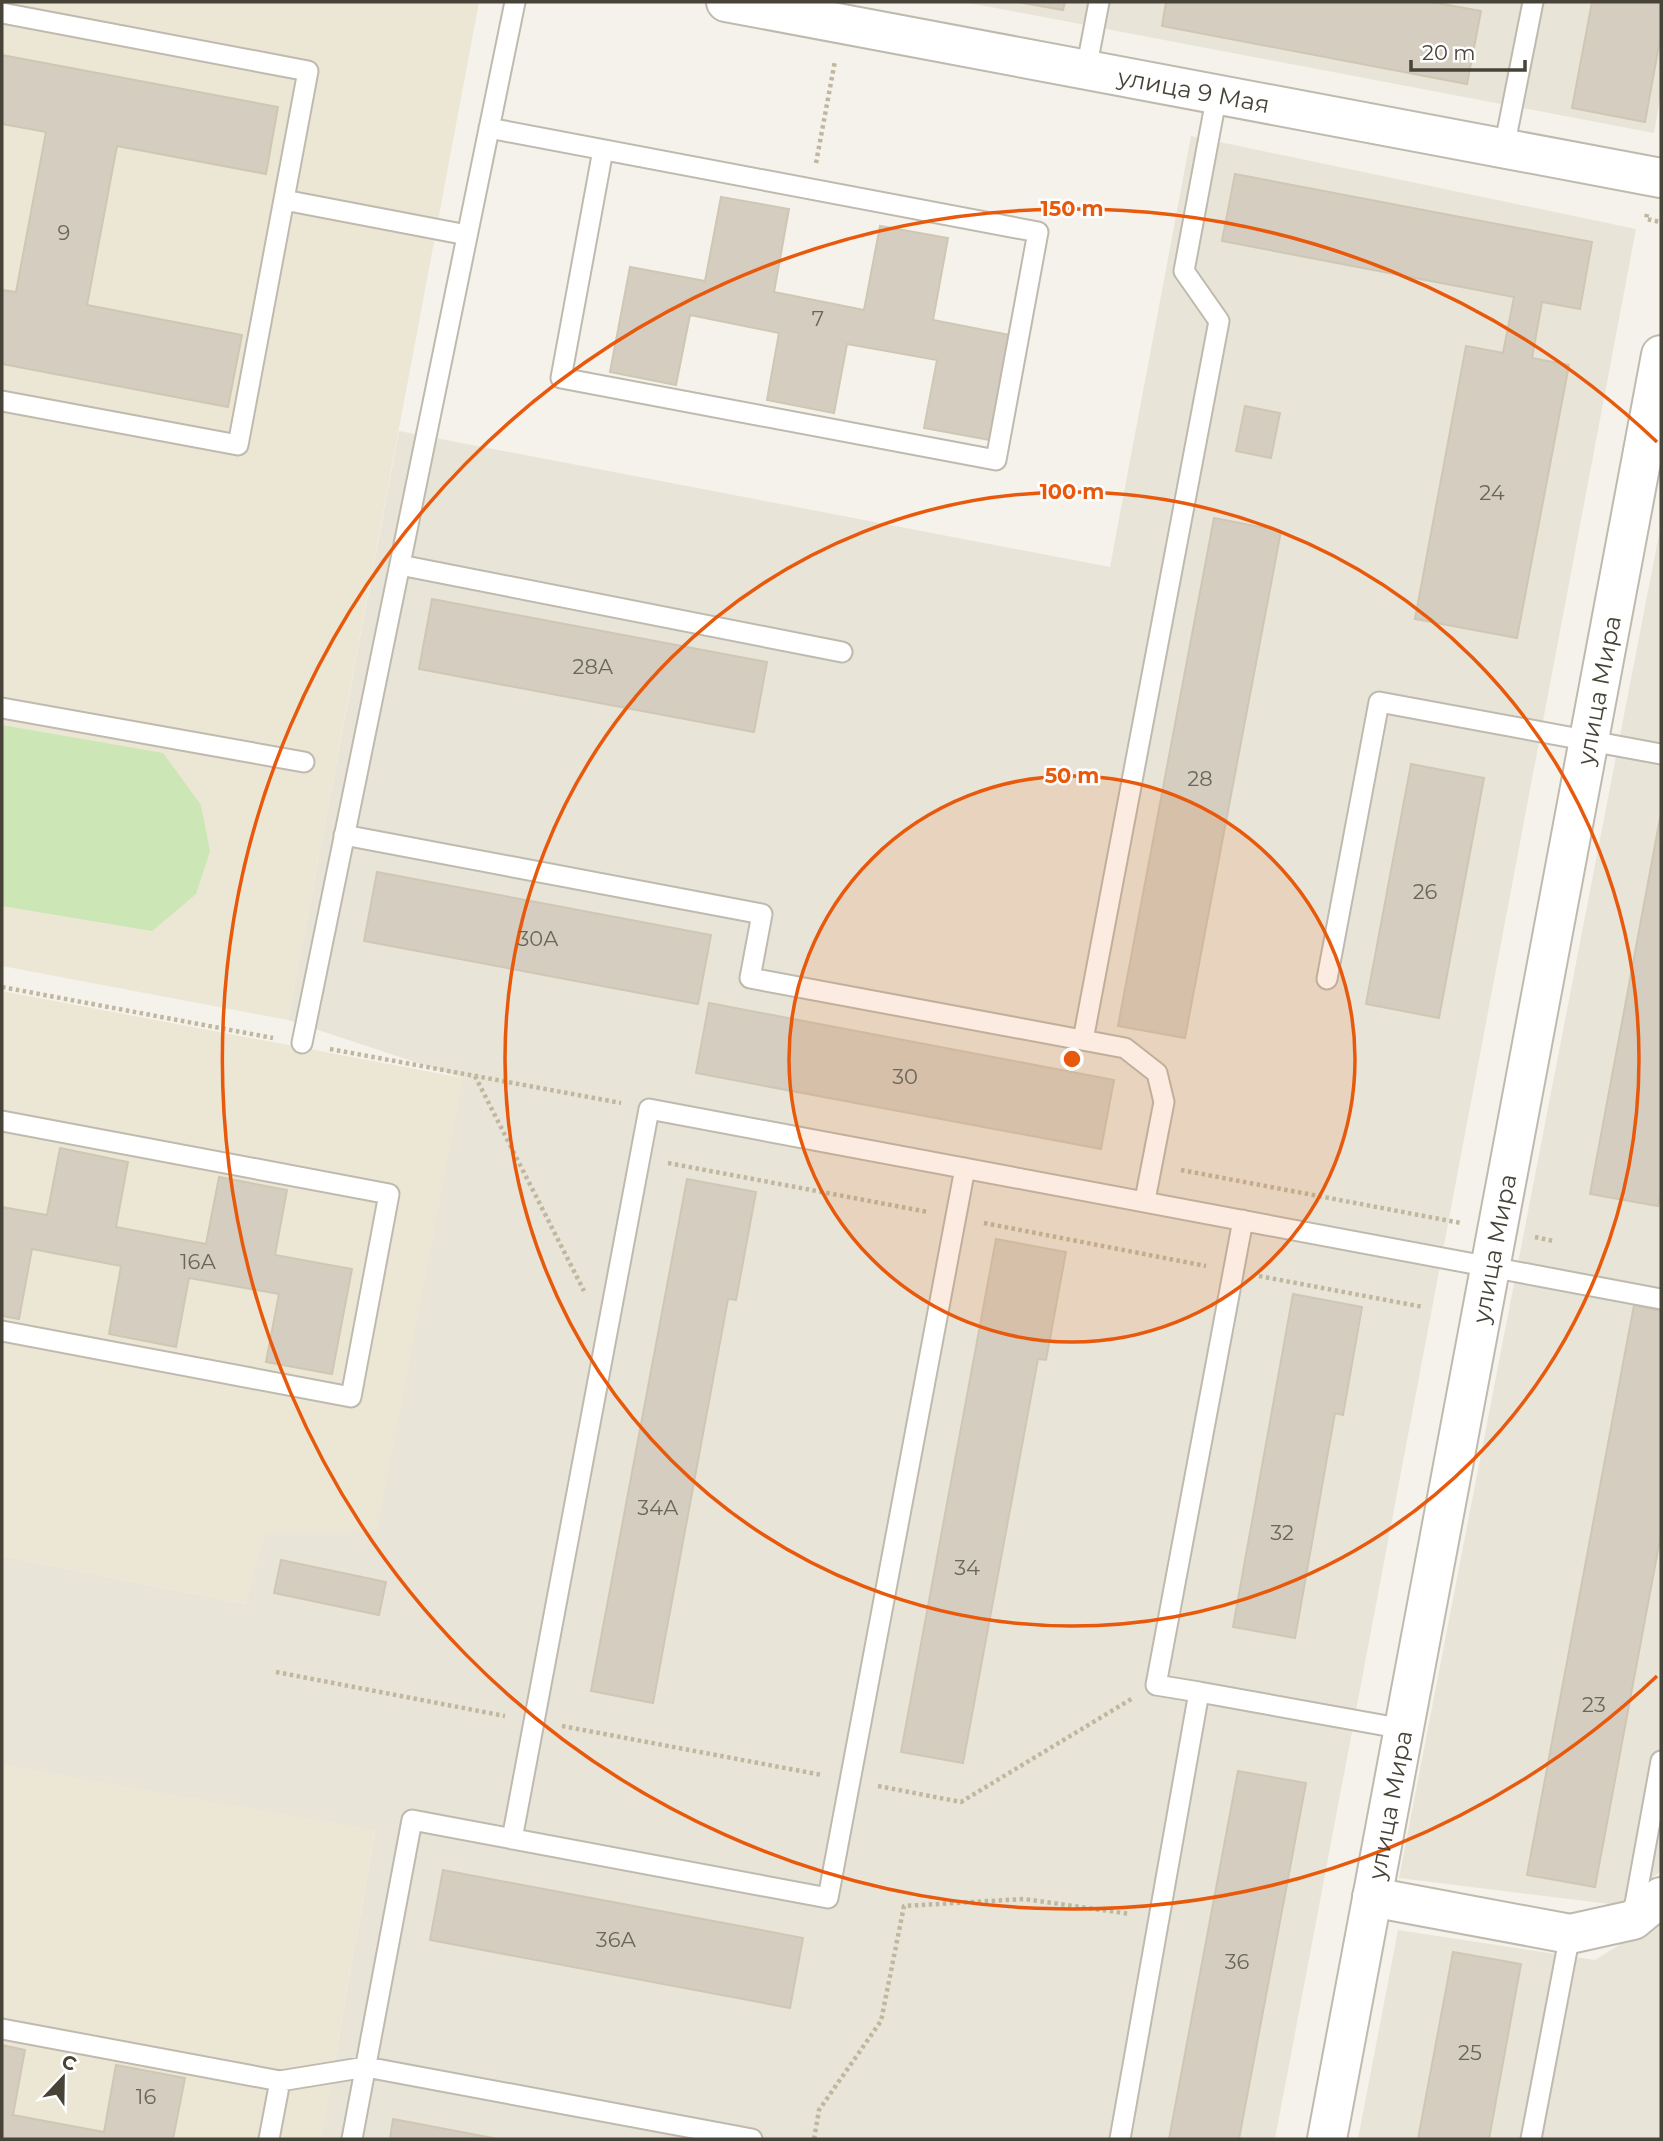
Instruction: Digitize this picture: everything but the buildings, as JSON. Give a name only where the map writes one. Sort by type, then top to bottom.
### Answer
[{"type":"street","name":"улица 9 Мая","points":[[726,2],[1661,178]]},
{"type":"street","name":"улица Мира","points":[[1327,2139],[1661,355]]},
{"type":"street","points":[[1372,1897],[1570,1934],[1647,1909]]},
{"type":"lane","points":[[302,1043],[515,2]]},
{"type":"lane","points":[[1086,70],[1099,2]]},
{"type":"lane","points":[[1504,148],[1532,2]]},
{"type":"lane","points":[[2,13],[308,71],[238,444],[2,401]]},
{"type":"lane","points":[[1083,1041],[1219,321],[1184,271],[1217,94]]},
{"type":"lane","points":[[489,128],[1038,232],[996,460],[561,378],[603,150]]},
{"type":"lane","points":[[284,200],[467,235]]},
{"type":"lane","points":[[400,565],[842,652]]},
{"type":"lane","points":[[1327,979],[1379,702],[1661,754]]},
{"type":"lane","points":[[2,708],[304,762]]},
{"type":"lane","points":[[344,835],[762,914],[750,978],[1125,1048],[1157,1073],[1164,1102],[1145,1200]]},
{"type":"lane","points":[[512,1839],[649,1109],[1661,1298]]},
{"type":"lane","points":[[2,1121],[388,1194],[351,1396],[2,1331]]},
{"type":"lane","points":[[352,2139],[412,1820],[828,1898],[965,1168]]},
{"type":"lane","points":[[1243,1220],[1156,1685],[1404,1730]]},
{"type":"lane","points":[[1120,2139],[1199,1692]]},
{"type":"lane","points":[[1647,1909],[1661,1761]]},
{"type":"lane","points":[[1531,2139],[1570,1934]]},
{"type":"lane","points":[[2,2029],[280,2081],[366,2067],[752,2139]]},
{"type":"lane","points":[[269,2139],[280,2081]]},
{"type":"path","points":[[811,189],[835,61]]},
{"type":"path","points":[[1646,219],[1661,222]]},
{"type":"path","points":[[475,1076],[606,1335]]},
{"type":"path","points":[[640,1157],[1423,1307]]},
{"type":"path","points":[[1152,1164],[1553,1241]]},
{"type":"path","points":[[276,1672],[961,1802],[1156,1685]]},
{"type":"path","points":[[814,2139],[819,2110],[881,2021],[904,1906],[1024,1899],[1159,1918]]},
{"type":"shaded area","points":[[2,2],[479,2],[288,1020],[2,966]]},
{"type":"shaded area","points":[[964,2],[1661,2],[1661,92],[1654,133]]},
{"type":"shaded area","points":[[1191,136],[1636,229],[1275,2139],[321,2139],[375,1831],[2,1765],[2,1556],[246,1604],[264,1533],[463,1078],[288,1020],[399,431],[1110,567]]},
{"type":"shaded area","points":[[1661,524],[1661,1871],[1618,1905],[1399,1878]]},
{"type":"shaded area","points":[[2,991],[463,1078],[377,1532],[265,1533],[246,1604],[2,1556]]},
{"type":"shaded area","points":[[2,1765],[375,1830],[321,2139],[2,2139]]},
{"type":"shaded area","points":[[1661,1919],[1661,2139],[1358,2139],[1398,1930],[1595,1960]]},
{"type":"green space","points":[[2,725],[163,753],[201,805],[210,851],[196,894],[152,931],[2,906]]}]
